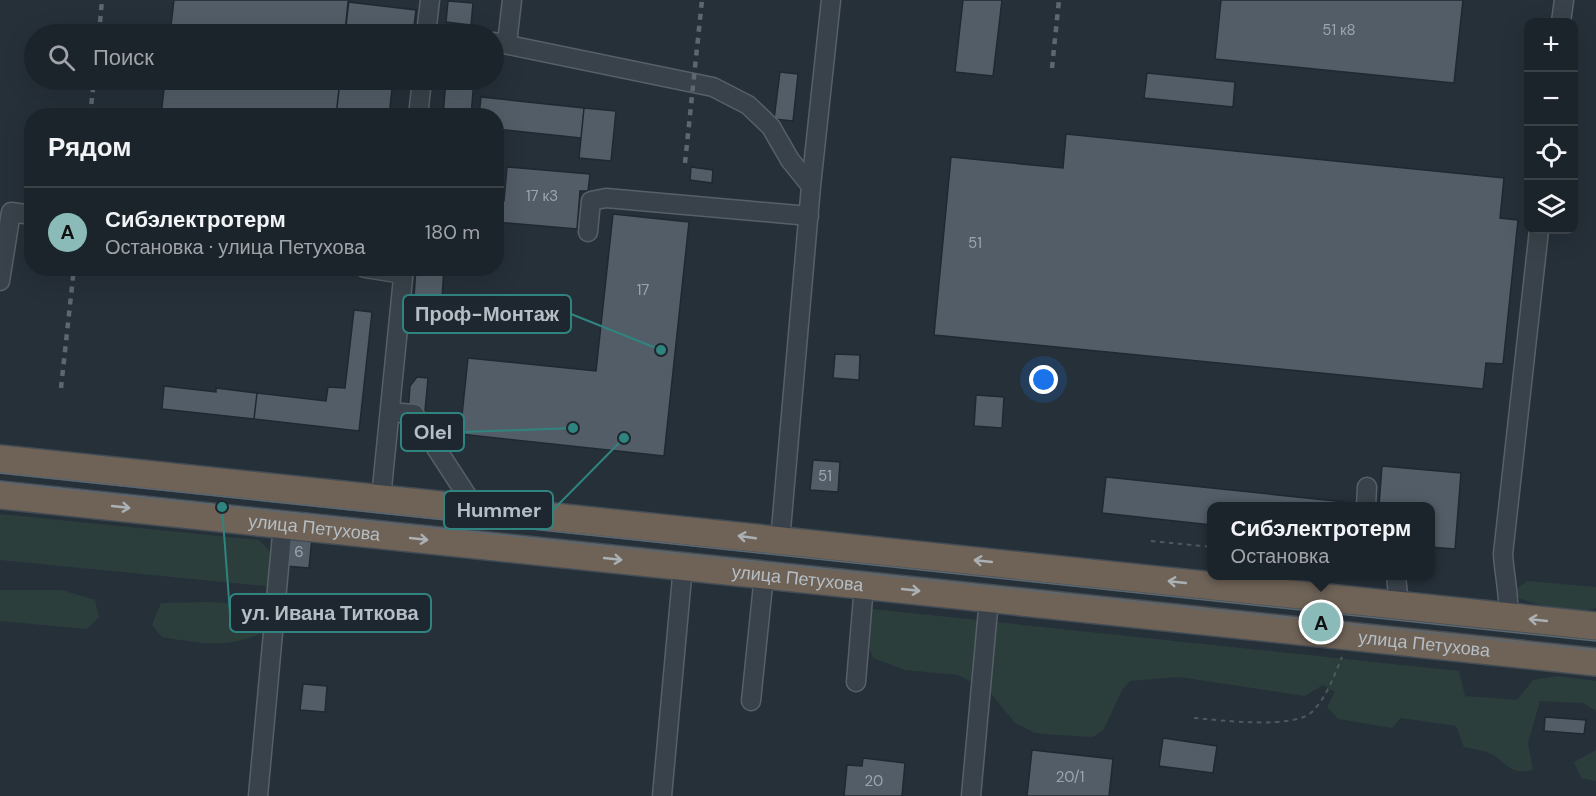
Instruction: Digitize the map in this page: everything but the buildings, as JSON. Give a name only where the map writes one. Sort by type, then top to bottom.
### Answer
[{"type":"highway","name":"улица Петухова","points":[[0,459],[1596,626]]},
{"type":"highway","points":[[76,466],[81,482],[76,503]]},
{"type":"highway","points":[[189,515],[188,493],[194,478]]},
{"type":"highway","name":"улица Петухова","points":[[0,495],[1596,662]]},
{"type":"street","points":[[427,24],[430,0]]},
{"type":"street","points":[[504,28],[512,0]]},
{"type":"street","points":[[780,542],[831,0]]},
{"type":"street","points":[[1562,18],[1564,0]]},
{"type":"street","points":[[504,43],[713,87],[748,105],[771,127],[790,160],[812,186]]},
{"type":"street","points":[[419,108],[421,90]]},
{"type":"street","points":[[588,232],[591,201],[606,198],[809,216]]},
{"type":"street","points":[[0,281],[11,212],[24,213]]},
{"type":"street","points":[[1508,617],[1510,604],[1505,591],[1503,554],[1539,234]]},
{"type":"street","points":[[381,498],[403,276]]},
{"type":"street","points":[[390,412],[414,414],[475,508]]},
{"type":"street","points":[[1366,502],[1367,487]]},
{"type":"street","points":[[258,796],[283,524]]},
{"type":"street","points":[[662,796],[683,566]]},
{"type":"street","points":[[752,702],[764,575]]},
{"type":"street","points":[[1396,580],[1399,605]]},
{"type":"street","points":[[856,682],[864,585]]},
{"type":"street","points":[[971,796],[989,599]]},
{"type":"path","points":[[1150,541],[1207,547]]},
{"type":"path","points":[[1194,718],[1281,723],[1312,713],[1327,692],[1350,637]]},
{"type":"green space","points":[[0,514],[259,540],[277,559],[275,587],[0,560]]},
{"type":"green space","points":[[1527,581],[1596,587],[1596,608],[1566,610],[1515,597],[1518,588]]},
{"type":"green space","points":[[0,590],[62,590],[95,600],[99,617],[87,629],[0,621]]},
{"type":"green space","points":[[210,602],[262,606],[265,632],[238,641],[202,643],[162,637],[152,625],[161,603]]},
{"type":"green space","points":[[854,607],[1459,671],[1465,696],[1517,700],[1533,680],[1557,676],[1596,681],[1596,711],[1583,703],[1540,701],[1528,743],[1533,770],[1525,771],[1508,767],[1489,753],[1464,747],[1456,726],[1401,718],[1392,728],[1338,719],[1327,707],[1335,692],[1323,685],[1305,696],[1179,677],[1130,681],[1122,690],[1104,729],[1093,737],[1035,733],[1015,723],[989,691],[958,675],[905,670],[873,658]]},
{"type":"green space","points":[[1596,750],[1596,781],[1581,778],[1574,762]]},
{"type":"tram line","points":[[0,473],[1596,641]]},
{"type":"tram line","points":[[0,482],[1596,650]]},
{"type":"railway","points":[[100,24],[102,0]]},
{"type":"railway","points":[[685,163],[702,0]]},
{"type":"railway","points":[[1052,68],[1059,0]]},
{"type":"railway","points":[[91,108],[93,90]]},
{"type":"railway","points":[[61,388],[73,276]]},
{"type":"place","name":"Проф-Монтаж","points":[[661,350]]},
{"type":"place","name":"Olel","points":[[573,428]]},
{"type":"place","name":"Hummer","points":[[624,438]]},
{"type":"place","name":"ул. Ивана Титкова","points":[[222,507]]},
{"type":"place","name":"Сибэлектротерм","points":[[1321,622]]}]
